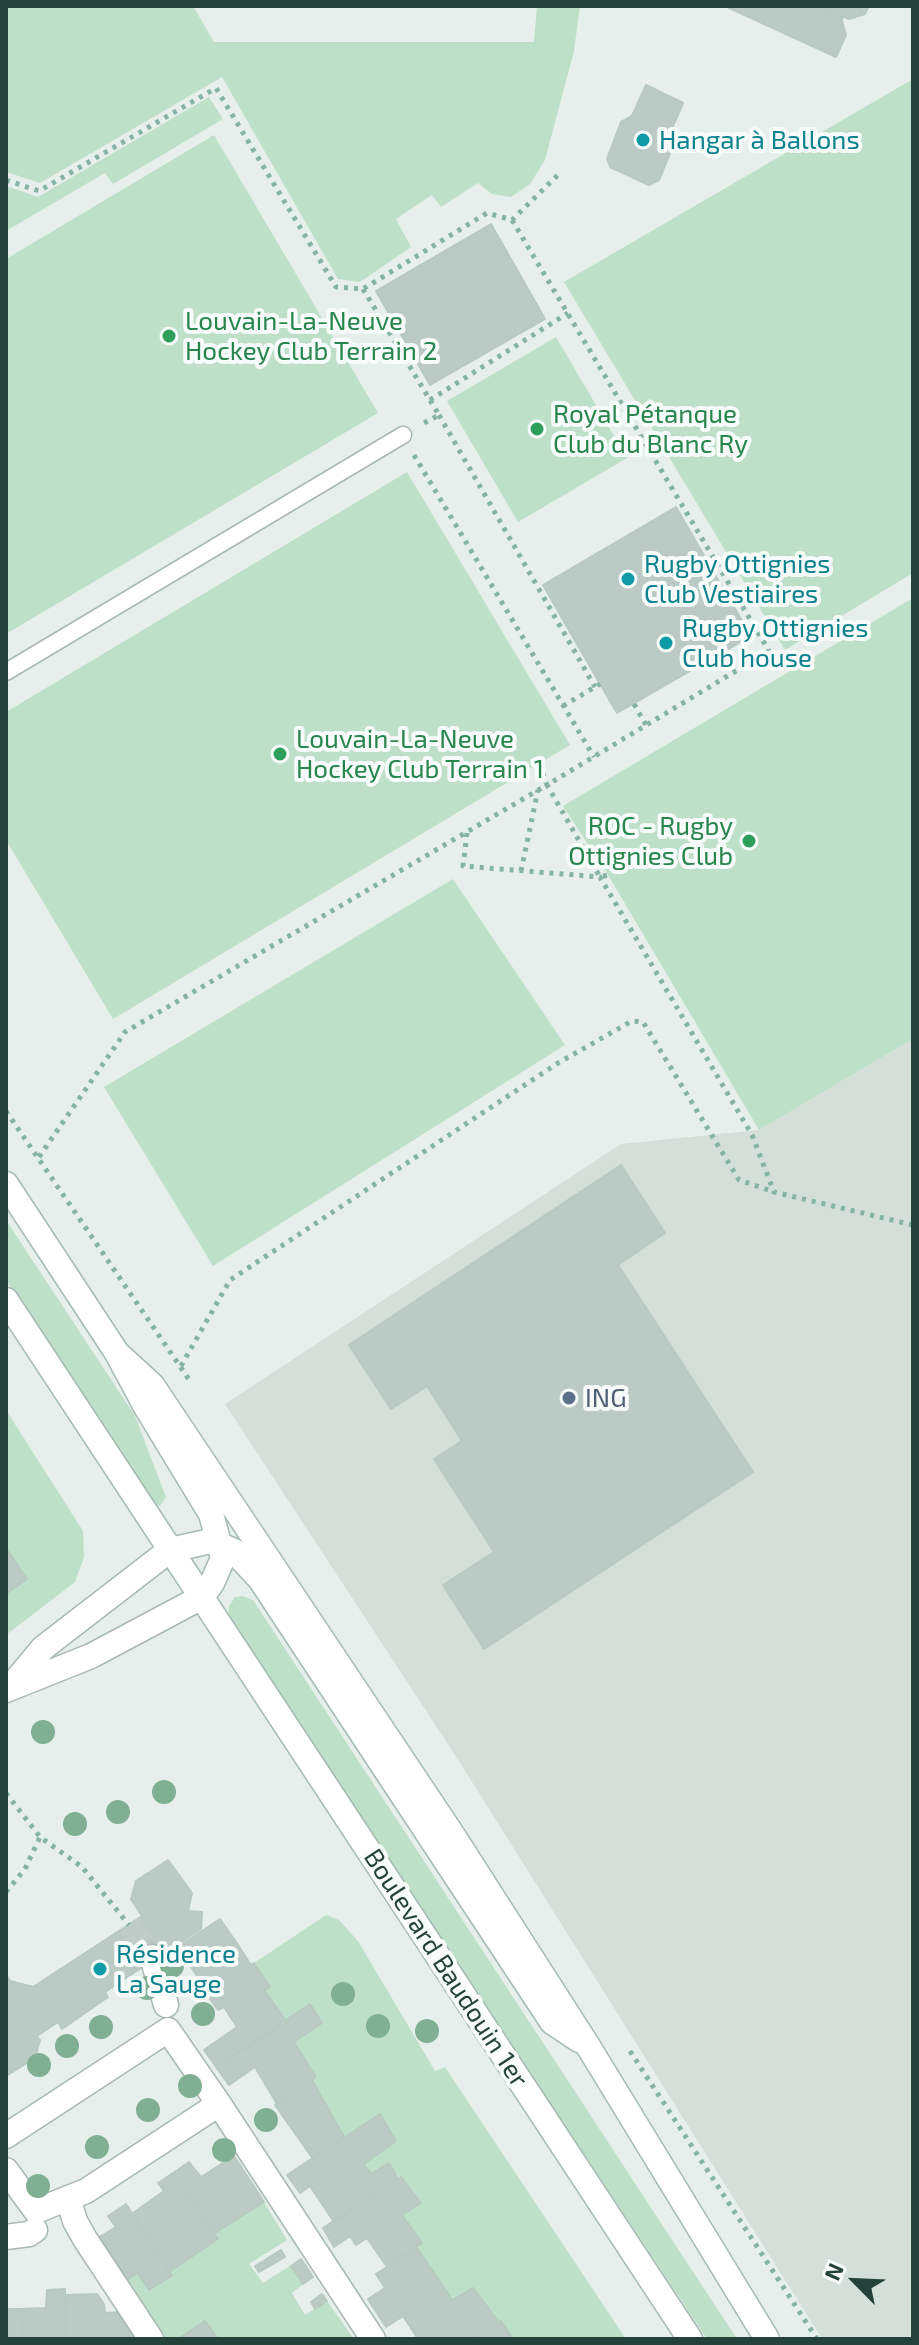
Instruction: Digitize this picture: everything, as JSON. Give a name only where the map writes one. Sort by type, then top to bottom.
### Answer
[{"type":"main road","points":[[6,1184],[117,1353],[211,1514],[223,1558],[202,1597],[91,1656],[9,1688]]},
{"type":"main road","name":"Boulevard Baudouin 1er","points":[[6,1300],[690,2339]]},
{"type":"main road","points":[[117,1353],[152,1385],[452,1834],[588,2046],[767,2339]]},
{"type":"main road","points":[[9,1688],[43,1648],[170,1550],[211,1541],[234,1551],[260,1579],[552,2022],[588,2046]]},
{"type":"main road","points":[[152,1957],[166,2005]]},
{"type":"main road","points":[[6,2136],[168,2030],[373,2339]]},
{"type":"main road","points":[[6,2170],[36,2211],[72,2209],[86,2191],[224,2112]]},
{"type":"main road","points":[[72,2209],[151,2339]]},
{"type":"main road","points":[[6,2237],[29,2234],[35,2230]]},
{"type":"lane","points":[[6,672],[403,435]]},
{"type":"path","points":[[6,180],[39,191],[216,88],[336,287],[363,289],[487,213],[512,220],[769,651],[125,1032],[39,1157]]},
{"type":"path","points":[[512,220],[559,174]]},
{"type":"path","points":[[363,289],[598,686],[563,706]]},
{"type":"path","points":[[430,400],[568,313]]},
{"type":"path","points":[[439,415],[403,435],[594,757]]},
{"type":"path","points":[[634,704],[646,725]]},
{"type":"path","points":[[539,763],[547,785],[752,1135],[774,1192]]},
{"type":"path","points":[[521,871],[538,790]]},
{"type":"path","points":[[467,832],[463,866],[600,877],[608,875]]},
{"type":"path","points":[[181,1367],[230,1280],[544,1072],[632,1021],[643,1022],[739,1180],[774,1192],[913,1225]]},
{"type":"path","points":[[6,1793],[40,1837],[82,1867],[129,1925]]},
{"type":"path","points":[[6,1892],[25,1869],[40,1837]]},
{"type":"path","points":[[780,2283],[817,2339]]},
{"type":"shaded area","points":[[913,1039],[913,2339],[822,2339],[457,1758],[225,1404],[621,1144],[759,1130]]},
{"type":"green space","points":[[6,6],[193,6],[214,42],[534,42],[537,6],[580,6],[574,51],[545,160],[530,184],[511,197],[492,194],[478,183],[441,207],[432,195],[396,219],[411,247],[360,282],[338,279],[222,77],[40,183],[6,172]]},
{"type":"green space","points":[[913,79],[913,573],[785,650],[564,282]]},
{"type":"green space","points":[[209,97],[223,119],[113,184],[105,173],[6,231],[6,186],[38,197]]},
{"type":"green space","name":"Louvain-La-Neuve Hockey Club Terrain 2","points":[[214,135],[378,413],[6,634],[6,259]]},
{"type":"green space","name":"Royal Pétanque Club du Blanc Ry","points":[[556,337],[627,458],[518,522],[447,401]]},
{"type":"green space","name":"Louvain-La-Neuve Hockey Club Terrain 1","points":[[407,472],[570,745],[113,1019],[6,840],[6,712]]},
{"type":"green space","name":"ROC - Rugby Ottignies Club","points":[[913,598],[913,1039],[759,1130],[608,875],[563,806]]},
{"type":"green space","points":[[453,879],[565,1045],[213,1266],[104,1087]]},
{"type":"green space","points":[[6,1220],[135,1416],[166,1497],[160,1506],[153,1504],[6,1280]]},
{"type":"green space","points":[[6,1410],[83,1531],[84,1557],[75,1582],[6,1635],[6,1594],[27,1579],[6,1548]]},
{"type":"green space","points":[[235,1597],[253,1600],[737,2339],[707,2339],[228,1617],[229,1606]]},
{"type":"green space","points":[[326,1915],[339,1920],[358,1941],[435,2071],[445,2067],[626,2339],[513,2339],[473,2288],[452,2300],[417,2248],[422,2243],[402,2215],[420,2202],[389,2164],[371,2174],[364,2164],[396,2140],[379,2114],[344,2137],[312,2080],[316,2076],[294,2042],[322,2023],[310,2004],[285,2021],[264,1990],[270,1986],[254,1963]]},
{"type":"green space","points":[[264,2202],[287,2240],[249,2264],[263,2283],[301,2259],[313,2277],[292,2293],[305,2315],[327,2301],[354,2339],[218,2339],[205,2321],[178,2339],[159,2339],[123,2282],[138,2273],[150,2290],[172,2277],[169,2272],[218,2240],[215,2233]]},
{"type":"building","points":[[725,6],[808,6],[842,21],[846,35],[836,57]]},
{"type":"building","points":[[808,6],[823,6],[843,16],[842,21]]},
{"type":"building","points":[[823,6],[869,6],[865,14],[849,19]]},
{"type":"building","name":"Hangar à Ballons","points":[[646,85],[683,103],[670,133],[673,146],[659,180],[649,185],[610,167],[607,159],[621,122],[632,116]]},
{"type":"building","name":"Royal Pétanque Club du Blanc Ry","points":[[491,224],[545,319],[430,385],[376,291]]},
{"type":"building","name":"Rugby Ottignies Club Vestiaires","points":[[676,507],[714,573],[581,651],[543,585]]},
{"type":"building","name":"Rugby Ottignies Club house","points":[[714,573],[751,636],[617,713],[581,651]]},
{"type":"building","name":"ING","points":[[621,1165],[665,1233],[618,1265],[753,1472],[484,1649],[443,1585],[494,1552],[434,1459],[462,1441],[427,1386],[391,1409],[349,1345]]},
{"type":"building","points":[[6,1548],[27,1579],[6,1594]]},
{"type":"building","name":"Résidence La Sauge","points":[[168,1860],[192,1893],[188,1911],[202,1912],[201,1929],[152,1957],[150,1962],[105,1992],[108,1997],[62,2029],[58,2022],[37,2036],[40,2040],[35,2058],[6,2076],[6,1975],[10,1981],[33,1987],[142,1916],[131,1899],[136,1881]]},
{"type":"building","points":[[220,1919],[236,1942],[193,1970],[178,1947]]},
{"type":"building","points":[[236,1942],[251,1965],[209,1993],[193,1970]]},
{"type":"building","points":[[254,1963],[270,1987],[264,1990],[287,2022],[216,2067],[204,2050],[237,2027],[224,2007],[218,2010],[207,1995]]},
{"type":"building","points":[[310,2004],[322,2023],[294,2042],[316,2077],[277,2104],[255,2067],[229,2085],[216,2067]]},
{"type":"building","points":[[312,2080],[344,2137],[313,2159],[275,2105]]},
{"type":"building","points":[[380,2114],[396,2141],[364,2164],[371,2174],[389,2163],[398,2178],[334,2222],[310,2186],[300,2193],[287,2175]]},
{"type":"building","points":[[234,2156],[264,2202],[215,2233],[173,2173],[189,2162],[201,2177]]},
{"type":"building","points":[[173,2173],[218,2239],[169,2272],[133,2213],[164,2191],[158,2183]]},
{"type":"building","points":[[401,2177],[421,2203],[402,2215],[422,2243],[387,2267],[367,2238],[356,2245],[350,2236],[334,2247],[323,2228]]},
{"type":"building","points":[[126,2204],[172,2276],[149,2290],[138,2273],[123,2282],[98,2238],[116,2227],[108,2216]]},
{"type":"building","points":[[417,2248],[445,2289],[386,2327],[368,2299],[385,2288],[376,2274]]},
{"type":"building","points":[[281,2250],[285,2257],[259,2272],[255,2266]]},
{"type":"building","points":[[301,2259],[313,2277],[303,2284],[291,2266]]},
{"type":"building","points":[[473,2288],[499,2322],[474,2339],[418,2339],[403,2316],[445,2289],[452,2300]]},
{"type":"building","points":[[65,2289],[66,2339],[23,2339],[21,2309],[46,2308],[47,2290]]},
{"type":"building","points":[[97,2294],[104,2304],[105,2313],[122,2312],[137,2334],[132,2339],[66,2339],[66,2295]]},
{"type":"building","points":[[322,2294],[327,2301],[315,2309],[311,2302]]},
{"type":"building","points":[[6,2309],[21,2309],[23,2339],[6,2339]]},
{"type":"building","points":[[205,2321],[218,2339],[178,2339]]},
{"type":"building","points":[[499,2322],[513,2339],[474,2339]]},
{"type":"tunnel","points":[[129,1925],[152,1957]]},
{"type":"place","name":"Hangar à Ballons","points":[[643,140]]},
{"type":"place","name":"Louvain-La-Neuve Hockey Club Terrain 2","points":[[169,336]]},
{"type":"place","name":"Royal Pétanque Club du Blanc Ry","points":[[537,429]]},
{"type":"place","name":"Rugby Ottignies Club Vestiaires","points":[[628,579]]},
{"type":"place","name":"Rugby Ottignies Club house","points":[[666,643]]},
{"type":"place","name":"Louvain-La-Neuve Hockey Club Terrain 1","points":[[280,754]]},
{"type":"place","name":"ROC - Rugby Ottignies Club","points":[[749,841]]},
{"type":"place","name":"ING","points":[[569,1398]]},
{"type":"place","name":"Résidence La Sauge","points":[[100,1969]]}]
